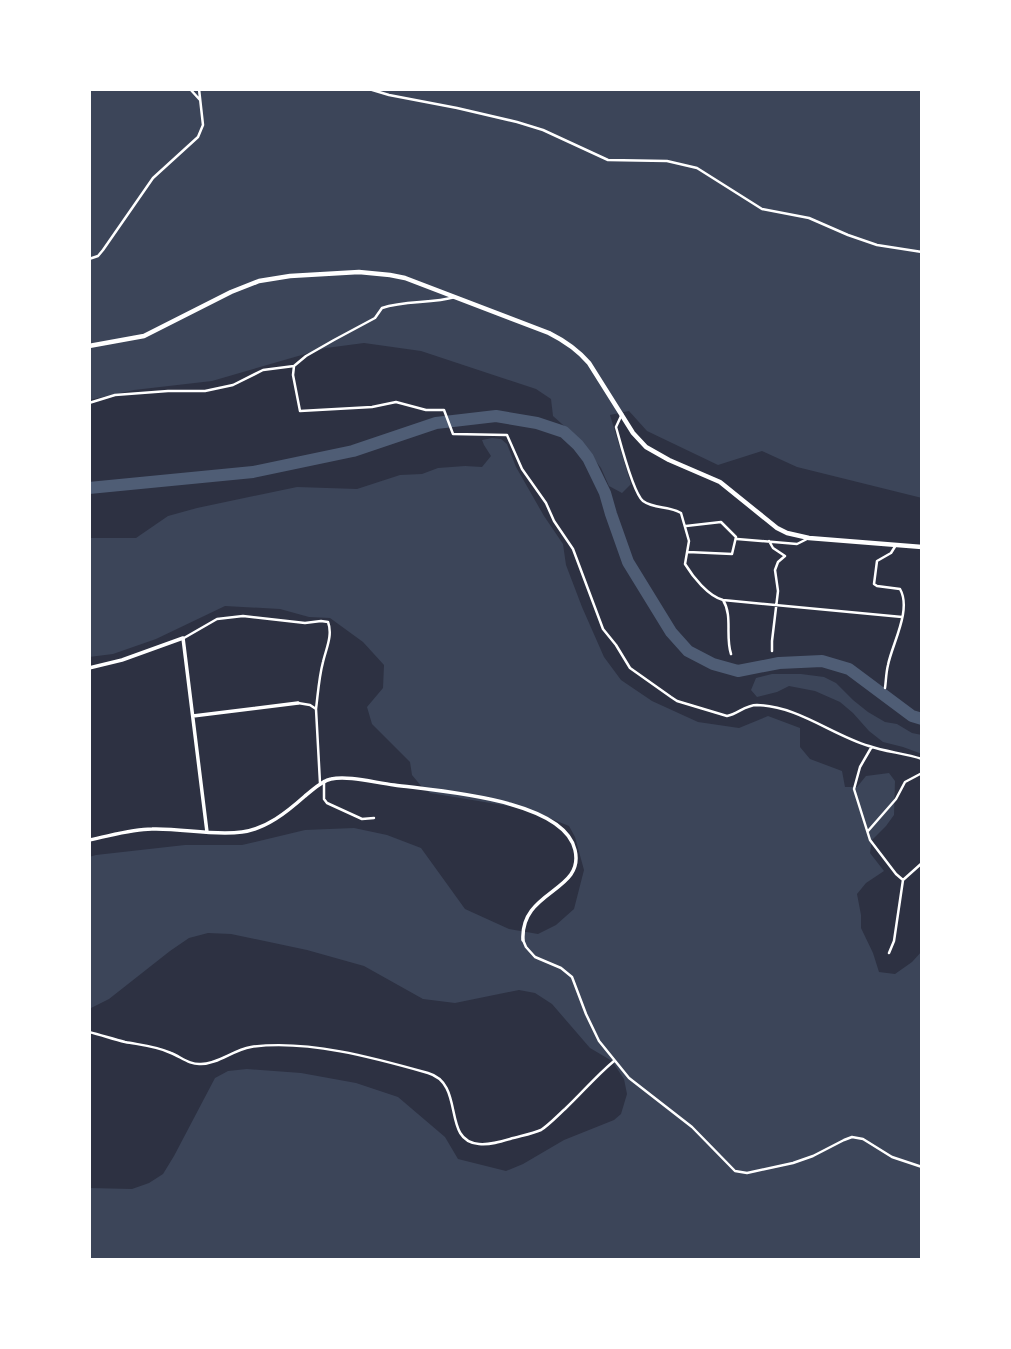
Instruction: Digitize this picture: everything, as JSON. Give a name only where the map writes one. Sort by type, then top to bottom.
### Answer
[{"type":"main road","points":[[89,346],[144,337],[193,310],[259,281],[320,273],[373,272],[405,278],[549,333],[575,348],[589,363],[621,414],[646,447],[720,482],[777,528],[809,538],[922,547]]},
{"type":"street","points":[[190,89],[201,101]]},
{"type":"street","points":[[89,259],[98,256],[103,250],[153,178],[198,137],[203,125],[199,89]]},
{"type":"street","points":[[369,89],[517,122],[543,130],[608,160],[667,161],[697,168],[762,209],[809,218],[877,245],[922,252]]},
{"type":"street","points":[[89,403],[115,395],[205,391],[233,385],[263,370],[294,366],[306,356],[375,318],[382,308],[456,297]]},
{"type":"street","points":[[294,366],[293,375],[300,411],[372,407],[396,402],[426,410],[444,410],[451,433],[507,435],[522,469],[573,549],[603,629],[630,668],[677,701],[727,716],[748,706],[776,708],[872,747],[922,759]]},
{"type":"street","points":[[621,414],[616,427],[638,495],[647,503],[678,511],[682,516],[689,541],[684,561],[688,570],[714,596],[723,600],[902,617]]},
{"type":"street","points":[[685,526],[720,522],[736,536],[732,554],[688,552]]},
{"type":"street","points":[[736,539],[797,544],[809,538]]},
{"type":"street","points":[[769,541],[773,548],[785,556],[778,562],[775,570],[778,591],[772,651]]},
{"type":"street","points":[[885,688],[887,667],[902,617],[901,591],[874,584],[877,561],[891,553],[896,545]]},
{"type":"street","points":[[723,600],[728,609],[727,633],[731,654]]},
{"type":"street","points":[[89,668],[122,660],[183,638],[217,619],[243,616],[305,623],[328,622],[328,649],[323,662],[316,709],[324,799],[327,803],[362,819],[374,818]]},
{"type":"street","points":[[183,638],[207,832]]},
{"type":"street","points":[[193,716],[298,703],[316,709]]},
{"type":"street","points":[[872,747],[860,767],[854,789],[867,832],[879,853],[904,880]]},
{"type":"street","points":[[867,832],[896,799],[905,782],[922,773]]},
{"type":"street","points":[[89,840],[151,829],[240,832],[264,826],[297,804],[322,782],[340,778],[479,797],[521,807],[559,825],[567,833],[576,854],[575,867],[570,876],[530,911],[524,921],[523,940],[535,957],[572,976],[599,1041],[634,1083],[692,1127],[735,1171],[747,1173],[793,1163],[813,1157],[852,1138],[863,1139],[892,1157],[922,1167]]},
{"type":"street","points":[[889,953],[894,941],[904,880],[922,863]]},
{"type":"street","points":[[89,1032],[157,1047],[200,1065],[248,1048],[283,1045],[361,1056],[435,1075],[450,1091],[458,1131],[466,1140],[477,1144],[496,1143],[540,1130],[614,1061]]},
{"type":"shaded area","points":[[89,89],[922,89],[922,498],[797,467],[762,451],[718,465],[647,431],[629,411],[610,415],[631,484],[622,493],[609,486],[601,468],[580,440],[553,416],[551,399],[536,389],[421,351],[364,343],[326,348],[212,381],[134,390],[89,400]]},
{"type":"shaded area","points":[[501,439],[507,444],[516,467],[563,544],[566,565],[582,607],[604,657],[621,680],[652,701],[698,722],[739,728],[768,716],[800,728],[800,747],[810,759],[842,771],[845,787],[857,787],[866,776],[889,773],[895,781],[894,815],[872,840],[870,853],[884,871],[866,883],[857,894],[861,928],[879,972],[895,974],[922,951],[922,1260],[89,1260],[89,1188],[132,1189],[163,1174],[215,1078],[228,1071],[247,1069],[301,1073],[356,1083],[398,1097],[445,1137],[458,1159],[506,1171],[564,1140],[614,1120],[621,1114],[627,1094],[624,1079],[612,1061],[590,1048],[552,1004],[535,993],[519,990],[455,1003],[423,999],[364,966],[307,950],[231,934],[208,933],[189,938],[109,999],[89,1009],[89,857],[96,855],[185,845],[242,845],[305,830],[354,828],[387,835],[421,848],[465,909],[509,929],[538,934],[556,925],[574,909],[584,870],[575,837],[569,826],[527,809],[430,793],[422,787],[412,775],[410,762],[372,724],[367,707],[383,688],[384,665],[363,642],[330,618],[309,617],[280,609],[225,606],[156,639],[113,654],[89,657],[89,538],[136,538],[168,516],[297,487],[357,489],[400,475],[422,474],[438,468],[482,467],[491,456],[482,440]]},
{"type":"shaded area","points":[[772,674],[824,677],[836,683],[868,712],[885,722],[922,735],[922,754],[883,742],[840,702],[815,691],[789,686],[757,697],[751,690],[756,678]]},
{"type":"waterway","points":[[89,488],[253,472],[353,451],[436,423],[496,416],[537,423],[564,432],[588,458],[605,493],[628,562],[671,632],[688,651],[713,664],[738,671],[779,663],[822,661],[849,669],[912,716],[922,719]]}]
